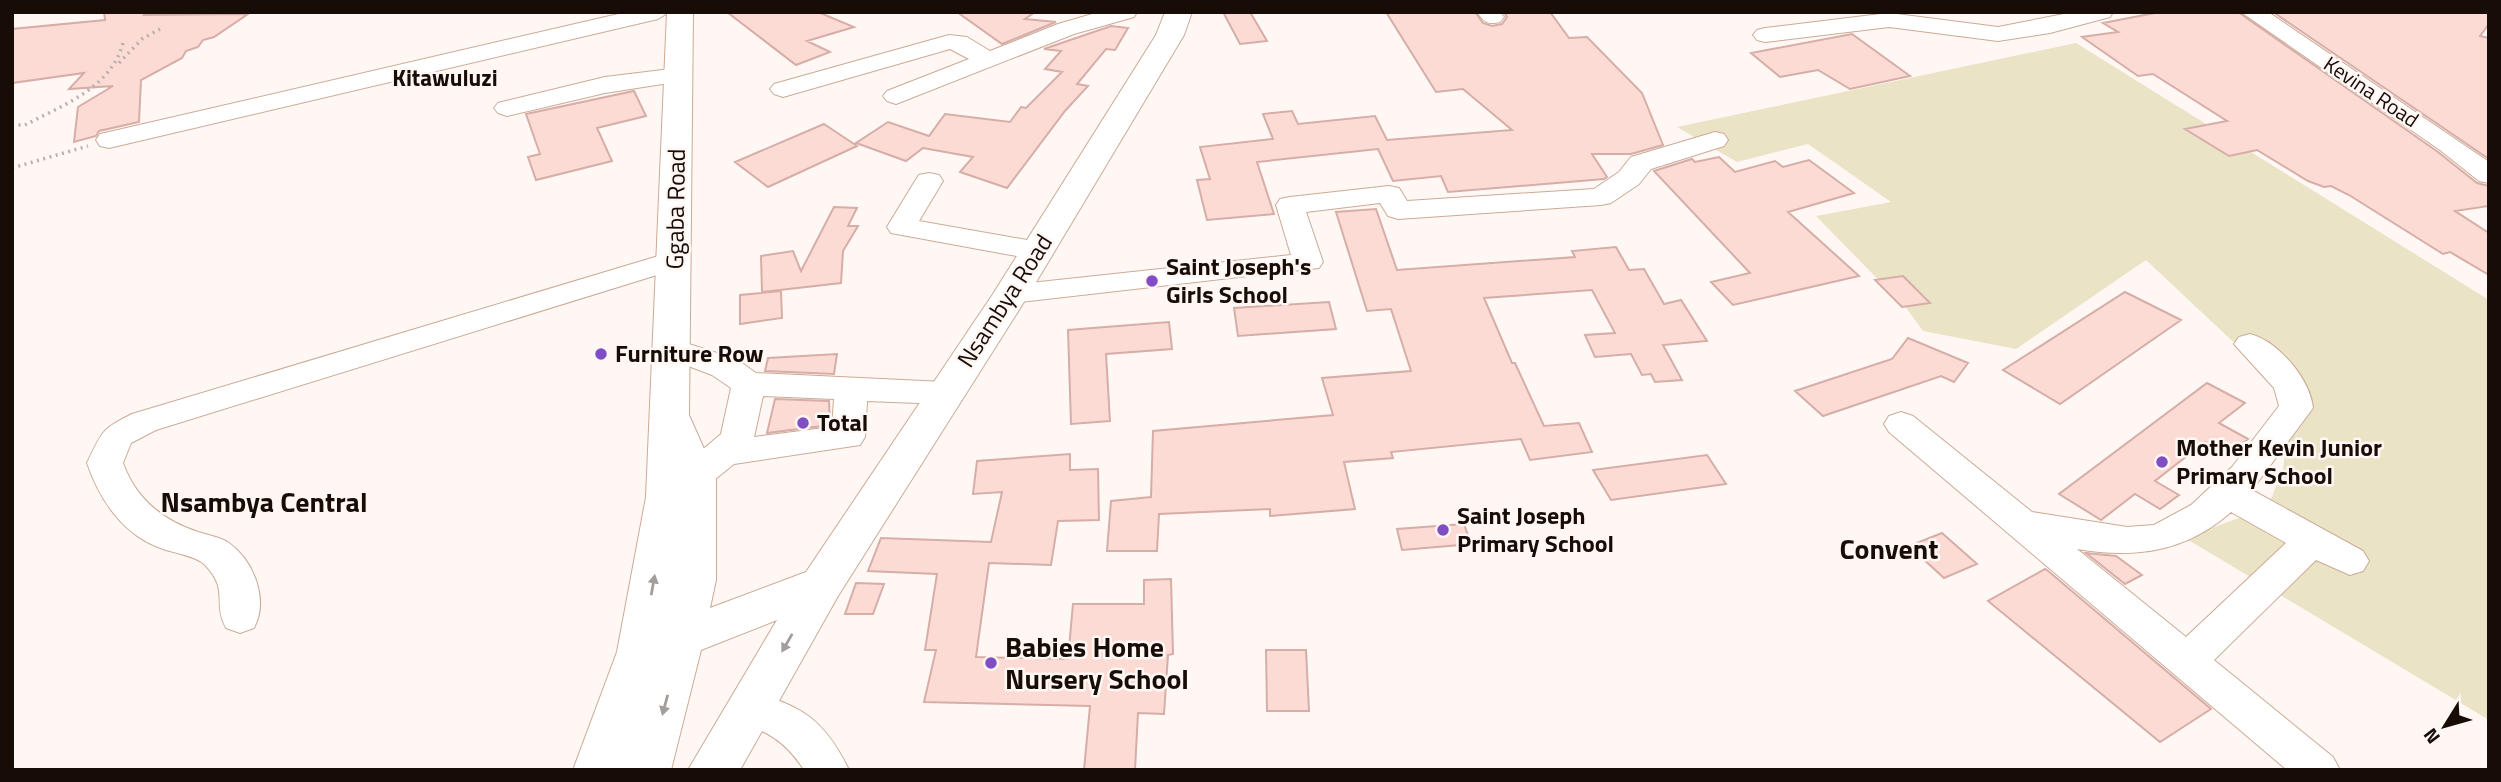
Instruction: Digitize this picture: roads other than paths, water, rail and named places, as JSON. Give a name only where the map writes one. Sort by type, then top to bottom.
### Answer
[{"type":"main road","name":"Ggaba Road","points":[[661,646],[668,407],[673,349],[681,12]]},
{"type":"main road","name":"Nsambya Road","points":[[713,770],[822,584],[944,393],[1011,295],[1170,36],[1179,12]]},
{"type":"main road","name":"Ggaba Road","points":[[661,646],[694,580],[711,464],[668,407]]},
{"type":"main road","points":[[598,770],[661,646],[822,584]]},
{"type":"main road","points":[[646,770],[661,646]]},
{"type":"street","points":[[109,139],[657,12]]},
{"type":"street","points":[[1031,30],[1066,12]]},
{"type":"street","points":[[896,96],[1066,29],[1126,12]]},
{"type":"street","points":[[1765,35],[1889,20],[1972,33],[1998,34],[2050,26],[2102,12]]},
{"type":"street","name":"Kevina Road","points":[[2252,12],[2449,144],[2489,175]]},
{"type":"street","points":[[783,89],[839,70],[949,42],[959,42],[988,60]]},
{"type":"street","points":[[507,108],[605,85],[679,75]]},
{"type":"street","points":[[1011,295],[1308,262],[1290,205],[1389,194],[1398,210],[1601,197],[1629,178],[1641,163],[1715,140]]},
{"type":"street","points":[[929,181],[901,227],[1038,251]]},
{"type":"street","points":[[240,617],[239,582],[215,552],[164,535],[135,515],[113,485],[105,463],[117,436],[144,422],[675,260]]},
{"type":"street","points":[[2018,524],[2126,541],[2157,539],[2193,526],[2216,508],[2296,408],[2297,398],[2292,386],[2250,344]]},
{"type":"street","points":[[673,349],[724,367],[748,384],[944,393]]},
{"type":"street","points":[[711,464],[740,437],[748,384]]},
{"type":"street","points":[[711,464],[848,438],[851,389]]},
{"type":"street","points":[[1901,424],[2018,524],[2318,770]]},
{"type":"street","points":[[2227,493],[2350,561]]},
{"type":"street","points":[[2186,662],[2312,541]]},
{"type":"street","points":[[749,708],[785,718],[804,732],[827,770]]},
{"type":"place","name":"Saint Joseph's Girls School","points":[[1152,281]]},
{"type":"place","name":"Furniture Row","points":[[601,354]]},
{"type":"place","name":"Total","points":[[803,423]]},
{"type":"place","name":"Mother Kevin Junior Primary School","points":[[2162,462]]},
{"type":"place","name":"Saint Joseph Primary School","points":[[1443,530]]},
{"type":"place","name":"Babies Home Nursery School","points":[[991,663]]},
{"type":"district","name":"Kitawuluzi","points":[[445,78]]},
{"type":"district","name":"Nsambya Central","points":[[264,502]]},
{"type":"district","name":"Convent","points":[[1889,549]]}]
